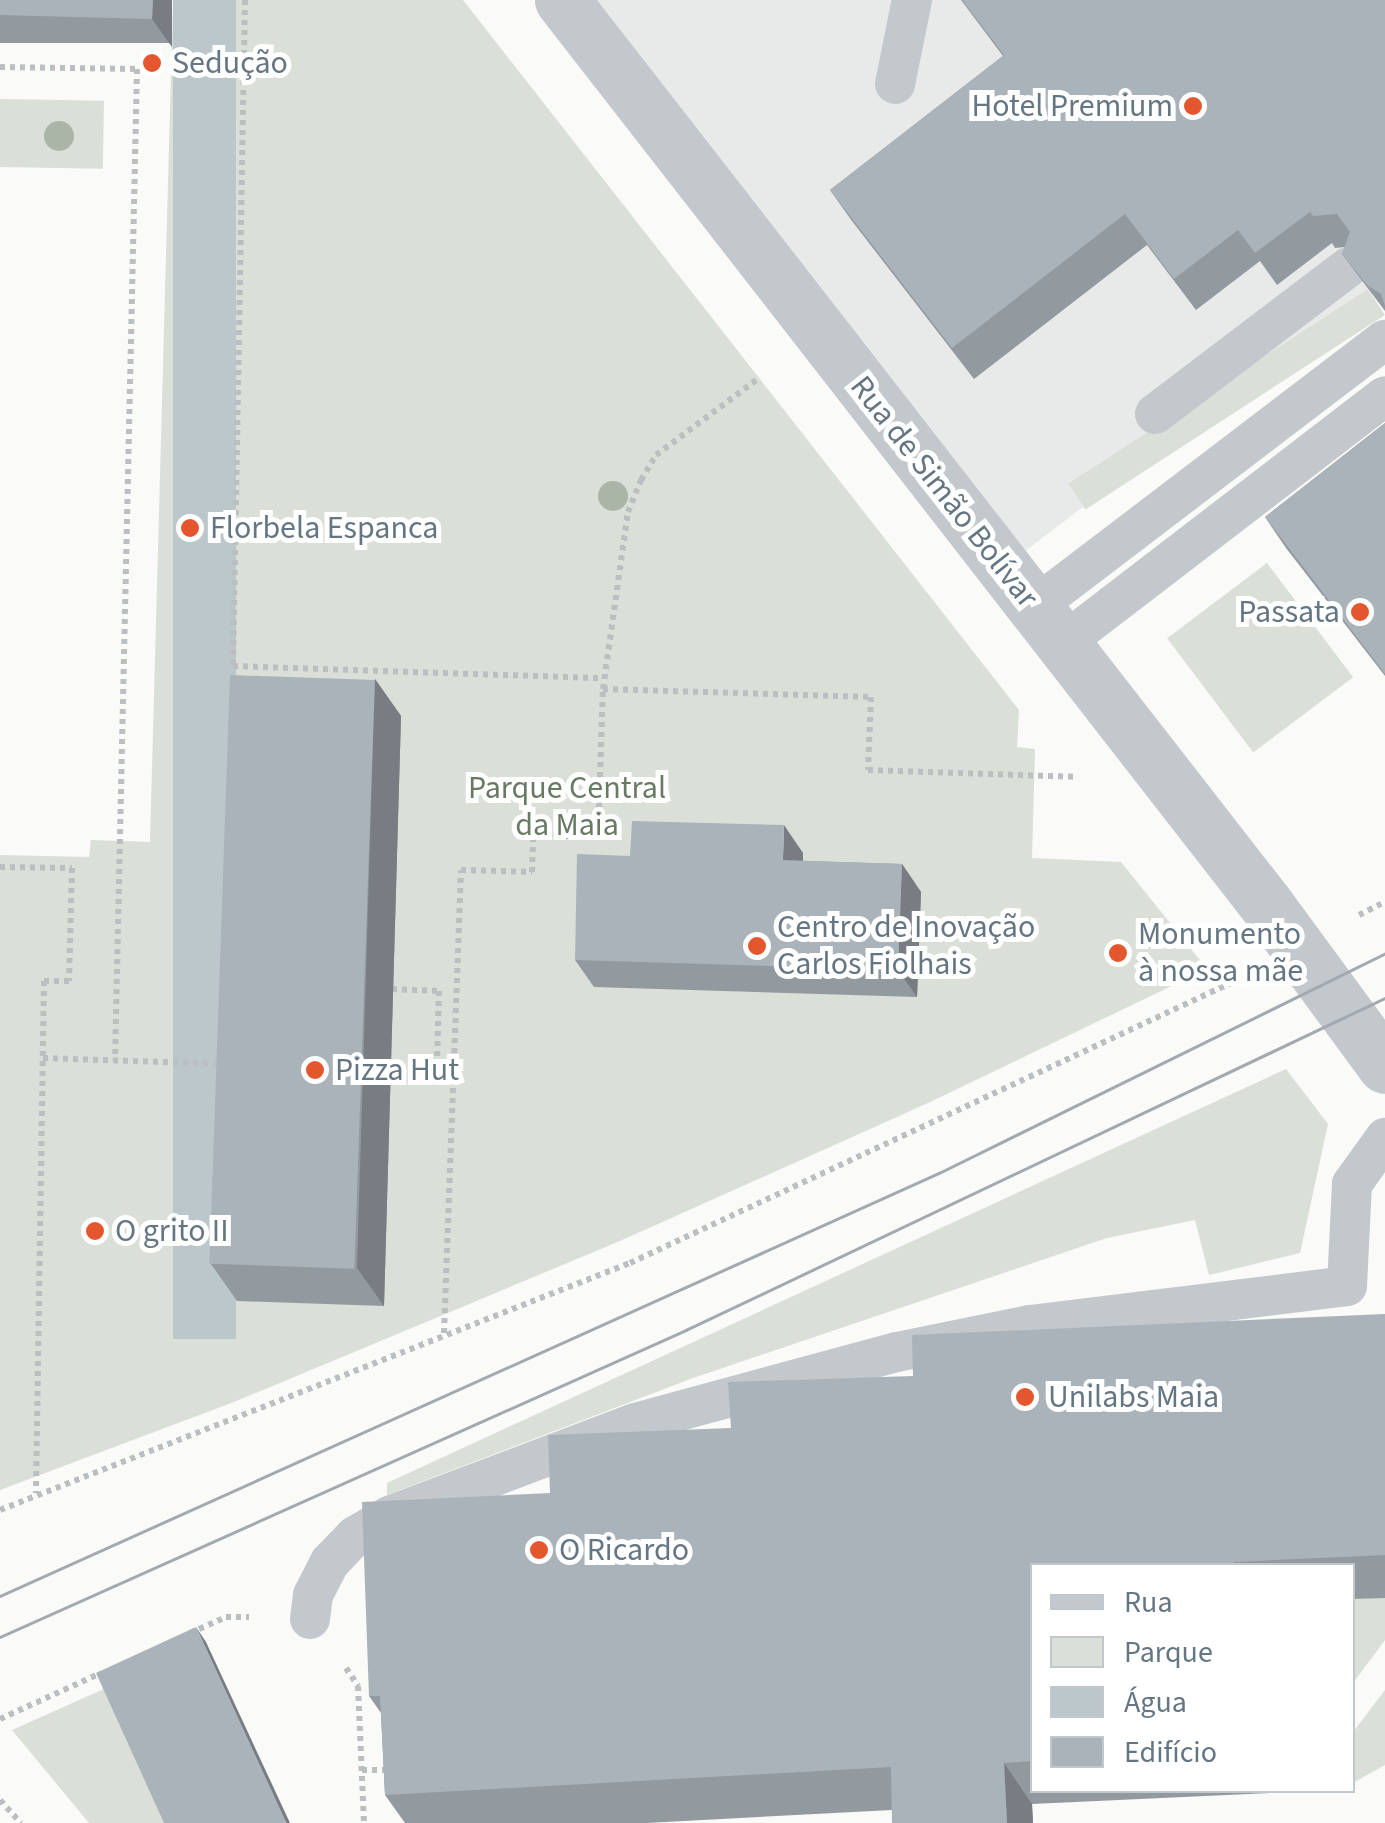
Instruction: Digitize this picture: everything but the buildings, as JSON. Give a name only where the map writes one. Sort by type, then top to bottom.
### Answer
[{"type":"street","name":"Rua de Simão Bolívar","points":[[562,0],[1268,907],[1385,1066]]},
{"type":"lane","points":[[895,84],[912,0]]},
{"type":"lane","points":[[1155,414],[1349,267]]},
{"type":"lane","points":[[1048,626],[1385,340]]},
{"type":"lane","points":[[1048,626],[1385,396]]},
{"type":"lane","points":[[310,1619],[313,1594],[330,1562],[355,1536],[389,1516],[635,1423],[898,1352],[1030,1325],[1347,1286],[1352,1184],[1385,1138]]},
{"type":"path","points":[[245,0],[233,666],[604,678]]},
{"type":"path","points":[[0,67],[137,70],[114,1060]]},
{"type":"path","points":[[444,1334],[460,870],[532,872],[533,835],[598,837],[604,678],[628,512],[656,455],[759,378]]},
{"type":"path","points":[[603,689],[871,697],[868,770],[1086,777]]},
{"type":"path","points":[[0,867],[72,868],[68,981],[44,981],[36,1493]]},
{"type":"path","points":[[1358,916],[1385,902]]},
{"type":"path","points":[[0,1510],[630,1264],[1241,978]]},
{"type":"path","points":[[392,989],[440,990],[437,1064],[454,1065]]},
{"type":"path","points":[[43,1058],[226,1064]]},
{"type":"path","points":[[182,1637],[226,1617],[310,1619]]},
{"type":"path","points":[[0,1718],[109,1670]]},
{"type":"path","points":[[358,1686],[364,1823]]},
{"type":"path","points":[[362,1770],[388,1768],[396,1773]]},
{"type":"path","points":[[0,1800],[21,1823]]},
{"type":"shaded area","points":[[574,0],[1385,0],[1385,276],[1011,562]]},
{"type":"green space","name":"Parque Central da Maia","points":[[173,0],[463,0],[1019,710],[1017,747],[1035,749],[1032,858],[1121,862],[1207,969],[928,1103],[620,1241],[234,1402],[0,1490],[0,855],[89,857],[91,840],[150,842]]},
{"type":"green space","points":[[0,99],[104,101],[103,169],[0,167]]},
{"type":"green space","points":[[1368,289],[1385,315],[1085,509],[1069,483]]},
{"type":"green space","points":[[1267,563],[1353,677],[1253,752],[1167,638]]},
{"type":"green space","points":[[1286,1069],[1328,1124],[1300,1253],[1209,1275],[1195,1220],[1107,1238],[693,1378],[387,1495],[387,1483]]},
{"type":"green space","points":[[1385,1597],[1385,1640],[1355,1680],[1355,1599]]},
{"type":"green space","points":[[106,1688],[168,1823],[89,1823],[12,1730]]},
{"type":"green space","points":[[1385,1690],[1385,1765],[1355,1782],[1355,1729]]},
{"type":"water","points":[[173,0],[236,0],[236,1339],[173,1339]]},
{"type":"tram line","points":[[0,1596],[939,1173],[1385,954]]},
{"type":"tram line","points":[[0,1637],[686,1330],[1385,998]]},
{"type":"place","name":"Sedução","points":[[152,63]]},
{"type":"place","name":"Hotel Premium","points":[[1193,106]]},
{"type":"place","name":"Florbela Espanca","points":[[190,528]]},
{"type":"place","name":"Passata","points":[[1360,612]]},
{"type":"place","name":"Centro de Inovação Carlos Fiolhais","points":[[757,946]]},
{"type":"place","name":"Monumento à nossa mãe","points":[[1118,953]]},
{"type":"place","name":"Pizza Hut","points":[[315,1070]]},
{"type":"place","name":"O grito II","points":[[95,1231]]},
{"type":"place","name":"Unilabs Maia","points":[[1025,1397]]},
{"type":"place","name":"O Ricardo","points":[[539,1550]]}]
